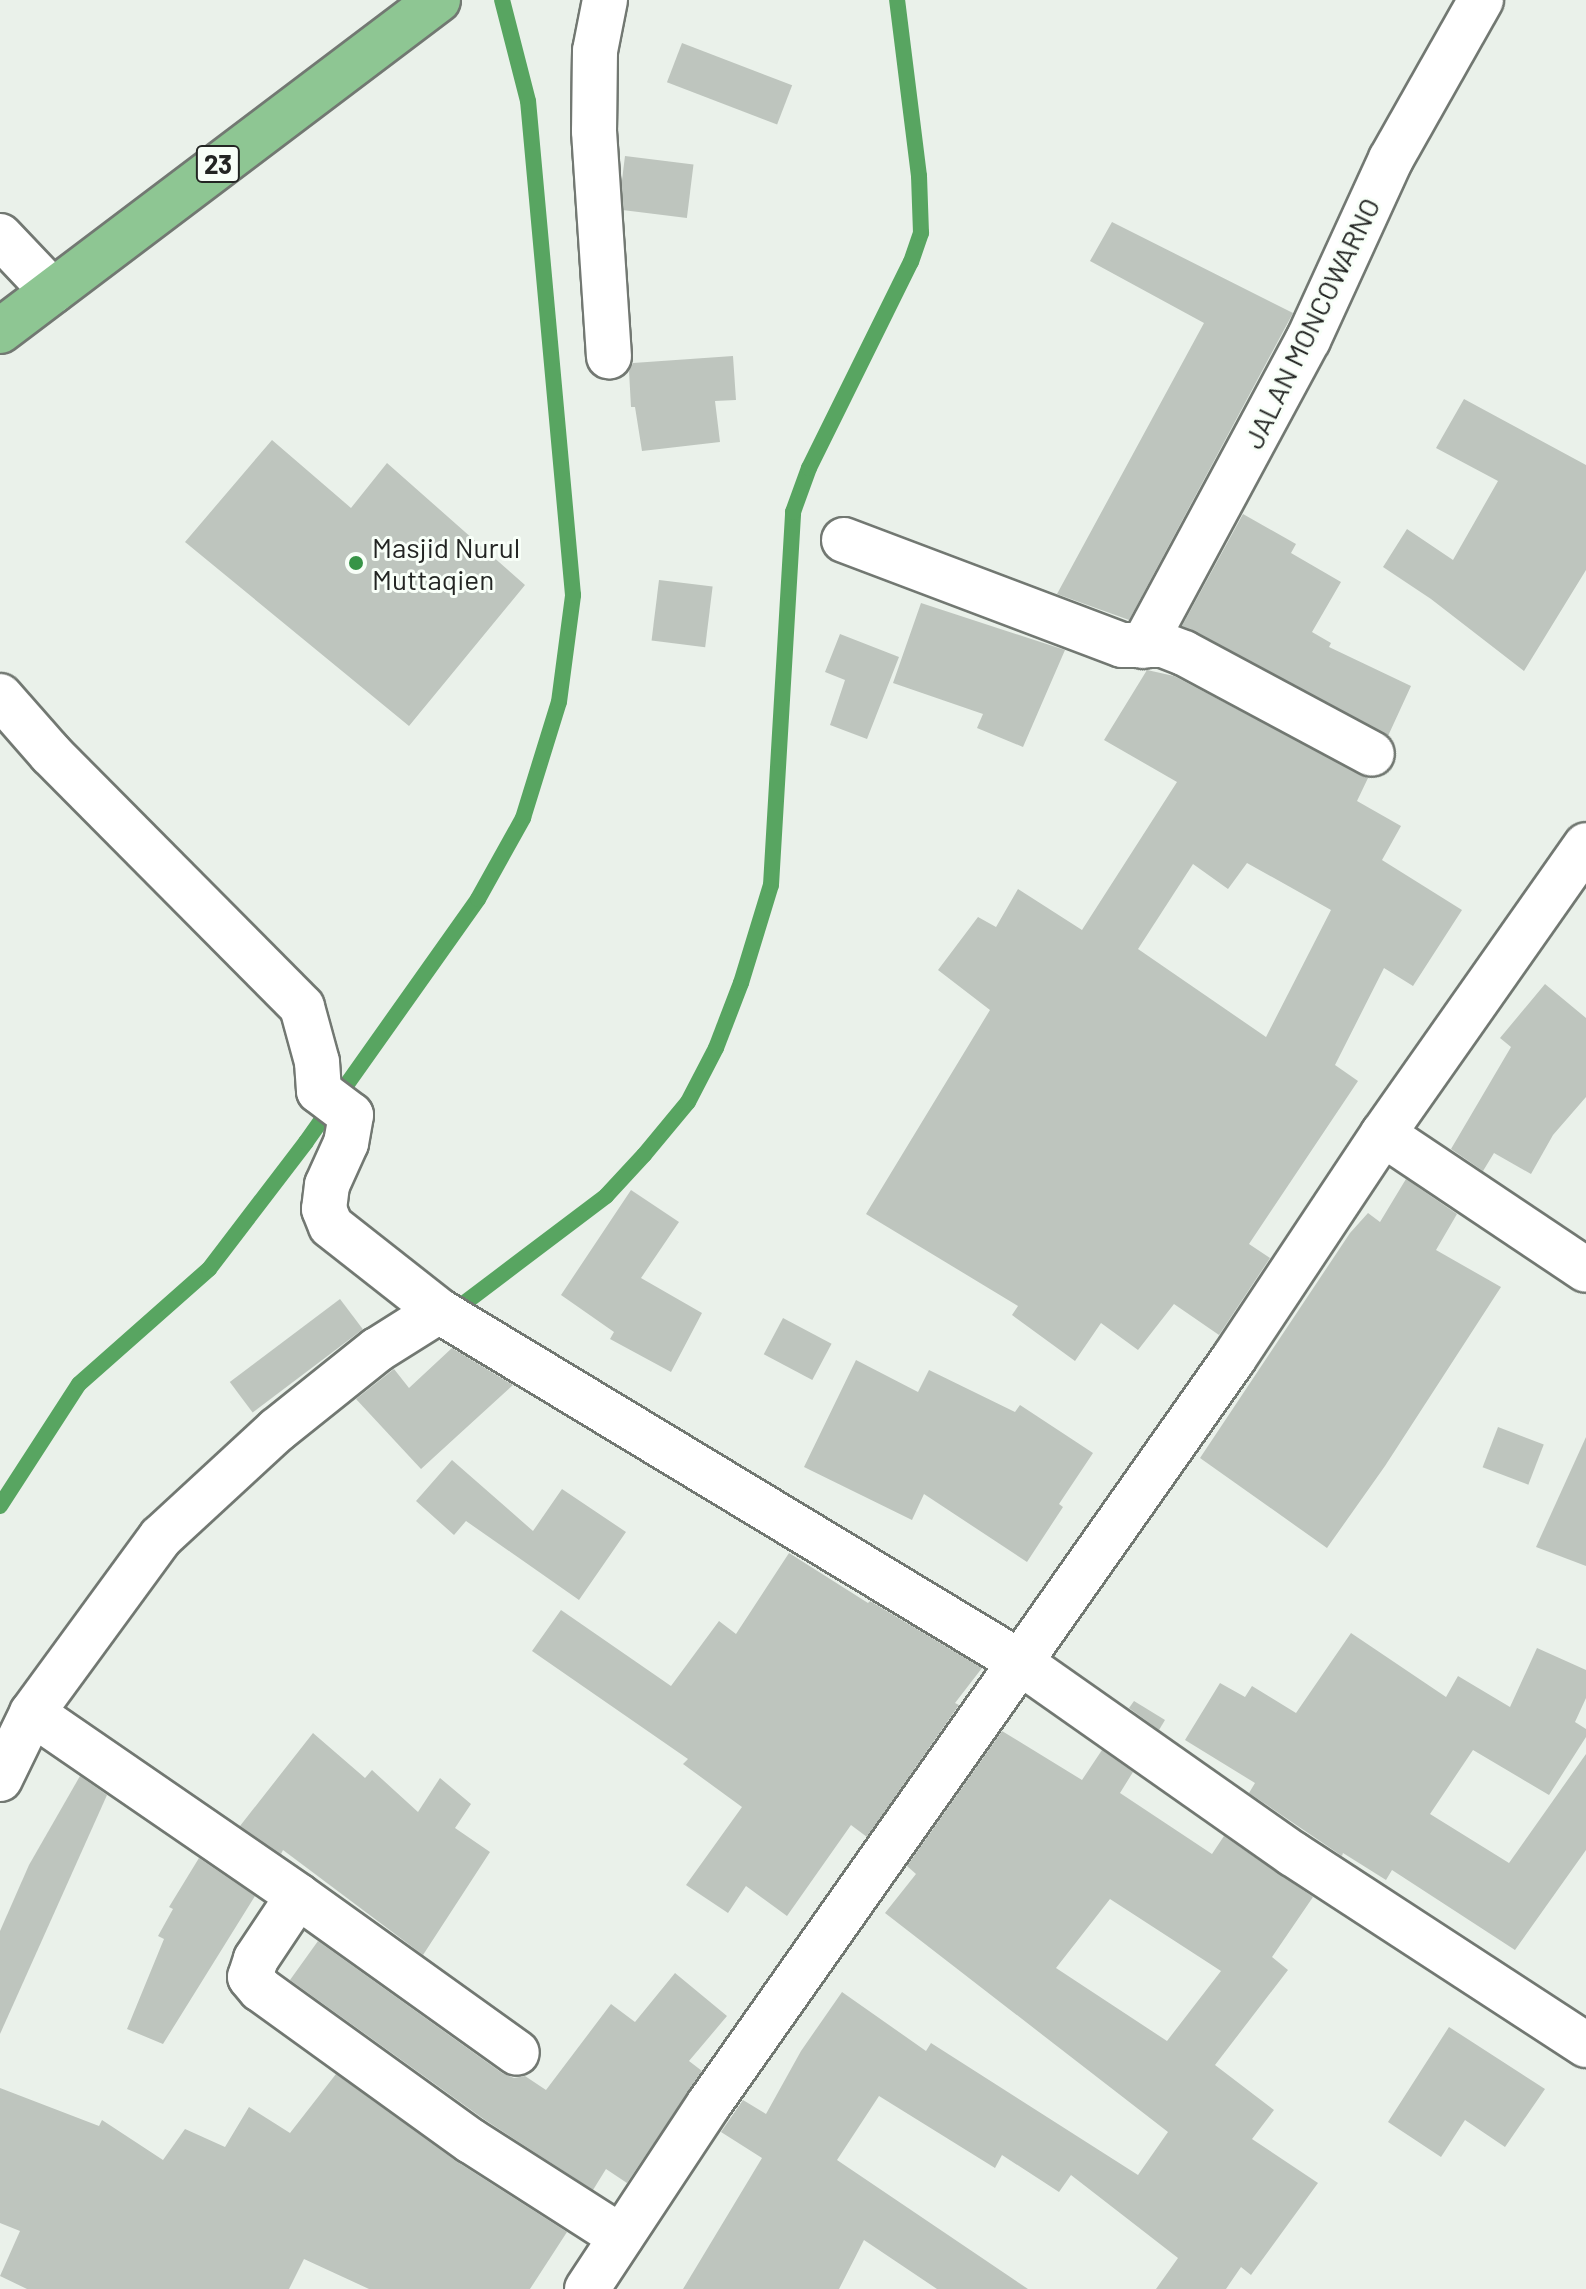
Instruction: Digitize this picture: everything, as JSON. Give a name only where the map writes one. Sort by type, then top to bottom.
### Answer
[{"type":"highway","name":"23","points":[[0,331],[431,2]]},
{"type":"street","points":[[605,0],[595,51],[594,131],[609,357]]},
{"type":"street","name":"JALAN MONCOWARNO","points":[[1143,646],[1308,340],[1391,159],[1481,0]]},
{"type":"street","points":[[0,236],[52,291]]},
{"type":"street","points":[[844,540],[1122,645],[1163,645],[1184,653],[1372,754]]},
{"type":"street","points":[[0,696],[51,754],[302,1007],[317,1062],[335,1103],[346,1143],[327,1185],[324,1209],[331,1226],[449,1317],[1018,1661],[1293,1854],[1586,2045]]},
{"type":"street","points":[[587,2289],[709,2104],[1234,1358],[1383,1134],[1586,845]]},
{"type":"street","points":[[1383,1134],[1586,1270]]},
{"type":"street","points":[[0,1779],[32,1713],[161,1537],[288,1421],[377,1350],[449,1317]]},
{"type":"street","points":[[32,1713],[298,1896],[517,2053]]},
{"type":"street","points":[[298,1896],[256,1959],[250,1977],[260,1989],[471,2141],[621,2237]]},
{"type":"building","points":[[682,43],[792,85],[777,124],[667,82]]},
{"type":"building","points":[[625,156],[693,164],[687,218],[618,210]]},
{"type":"building","points":[[1112,222],[1293,313],[1129,620],[1057,594],[1204,323],[1090,261]]},
{"type":"building","points":[[733,356],[736,400],[715,401],[720,442],[642,451],[635,407],[631,407],[629,371],[633,363]]},
{"type":"building","points":[[1464,399],[1586,465],[1586,570],[1524,671],[1431,599],[1383,567],[1407,529],[1453,560],[1498,481],[1436,448]]},
{"type":"building","name":"Masjid Nurul Muttaqien","points":[[272,440],[351,508],[387,463],[525,585],[409,726],[185,542]]},
{"type":"building","points":[[1243,514],[1296,544],[1291,553],[1341,582],[1312,632],[1331,643],[1329,647],[1411,686],[1388,736],[1182,626]]},
{"type":"building","points":[[659,580],[713,587],[705,647],[652,641]]},
{"type":"building","points":[[921,603],[1065,650],[1023,747],[977,728],[983,714],[893,683]]},
{"type":"building","points":[[840,634],[899,657],[867,739],[830,725],[845,680],[825,672]]},
{"type":"building","points":[[1147,670],[1174,676],[1368,778],[1357,801],[1401,826],[1382,860],[1462,910],[1413,986],[1384,968],[1335,1065],[1358,1081],[1249,1244],[1270,1258],[1219,1335],[1174,1304],[1138,1350],[1101,1323],[1075,1361],[1012,1315],[1018,1306],[866,1214],[990,1010],[938,970],[978,917],[996,927],[1018,889],[1082,930],[1177,782],[1104,740]],"holes":[[[1247,863],[1331,910],[1266,1037],[1138,949],[1193,864],[1228,889]]]},
{"type":"building","points":[[1545,984],[1586,1018],[1586,1097],[1553,1135],[1531,1174],[1494,1153],[1483,1171],[1451,1149],[1511,1047],[1500,1038]]},
{"type":"building","points":[[1406,1179],[1457,1214],[1436,1250],[1501,1287],[1385,1466],[1327,1548],[1200,1458],[1350,1233],[1368,1213],[1380,1222]]},
{"type":"building","points":[[631,1190],[679,1222],[641,1278],[702,1313],[671,1372],[610,1339],[614,1332],[561,1295]]},
{"type":"building","points":[[340,1299],[363,1329],[253,1412],[230,1382]]},
{"type":"building","points":[[783,1318],[832,1344],[812,1380],[764,1354]]},
{"type":"building","points":[[452,1348],[513,1385],[421,1469],[356,1399],[394,1369],[409,1388]]},
{"type":"building","points":[[856,1360],[918,1392],[929,1370],[1015,1412],[1020,1405],[1093,1453],[1059,1504],[1063,1507],[1027,1562],[924,1494],[912,1520],[804,1467]]},
{"type":"building","points":[[1498,1427],[1544,1445],[1528,1485],[1483,1467]]},
{"type":"building","points":[[1586,1437],[1586,1566],[1536,1547]]},
{"type":"building","points":[[452,1460],[533,1531],[562,1489],[626,1532],[579,1600],[466,1521],[454,1535],[416,1501]]},
{"type":"building","points":[[789,1553],[868,1603],[870,1601],[982,1668],[955,1703],[959,1705],[867,1837],[851,1825],[787,1916],[746,1886],[728,1913],[686,1885],[742,1807],[683,1764],[688,1759],[532,1651],[561,1610],[671,1686],[719,1621],[736,1634]]},
{"type":"building","points":[[1351,1633],[1446,1697],[1458,1676],[1510,1707],[1537,1648],[1586,1670],[1586,1698],[1575,1722],[1586,1729],[1586,1737],[1549,1795],[1473,1750],[1430,1814],[1509,1863],[1586,1754],[1586,1850],[1515,1950],[1392,1870],[1386,1880],[1343,1853],[1342,1856],[1249,1793],[1255,1783],[1185,1740],[1220,1683],[1245,1697],[1252,1686],[1296,1713]]},
{"type":"building","points":[[1134,1701],[1165,1720],[1159,1730],[1129,1708]]},
{"type":"building","points":[[1002,1731],[1082,1780],[1102,1750],[1133,1772],[1120,1793],[1212,1854],[1224,1836],[1313,1897],[1272,1957],[1288,1970],[1215,2065],[1274,2110],[1252,2139],[1318,2183],[1251,2275],[1241,2267],[1226,2289],[1156,2289],[1178,2258],[1071,2175],[1059,2192],[1002,2155],[995,2168],[879,2096],[837,2160],[1028,2289],[937,2289],[864,2240],[839,2289],[683,2289],[762,2158],[721,2132],[743,2100],[766,2114],[801,2051],[842,1992],[926,2051],[931,2043],[1138,2175],[1168,2132],[885,1913],[916,1874],[907,1866]],"holes":[[[1110,1899],[1221,1971],[1167,2041],[1056,1968]]]},
{"type":"building","points":[[313,1733],[365,1778],[372,1770],[418,1812],[440,1778],[471,1804],[455,1828],[490,1852],[423,1955],[283,1850],[281,1854],[240,1826]]},
{"type":"building","points":[[80,1776],[107,1795],[0,2034],[0,1931],[29,1865]]},
{"type":"building","points":[[199,1858],[255,1896],[163,2044],[127,2029],[164,1939],[158,1936],[173,1909],[169,1907]]},
{"type":"building","points":[[318,1941],[502,2073],[514,2078],[525,2076],[546,2090],[611,2004],[635,2022],[675,1973],[727,2016],[689,2061],[702,2071],[627,2183],[606,2169],[593,2190],[485,2120],[290,1980]]},
{"type":"building","points":[[1449,2027],[1545,2089],[1505,2147],[1465,2120],[1441,2157],[1388,2122]]},
{"type":"building","points":[[336,2074],[456,2161],[567,2232],[530,2289],[369,2289],[304,2259],[289,2289],[27,2289],[0,2276],[20,2231],[0,2223],[0,2088],[99,2126],[102,2120],[163,2160],[185,2129],[225,2147],[249,2107],[290,2133]]},
{"type":"waterway","points":[[0,1506],[79,1384],[209,1269],[306,1142],[478,899],[523,818],[559,702],[573,595],[528,101],[502,0]]},
{"type":"waterway","points":[[450,1314],[606,1196],[644,1155],[688,1102],[716,1048],[741,983],[771,885],[793,512],[809,468],[911,262],[921,233],[919,176],[897,0]]},
{"type":"place","name":"Masjid Nurul Muttaqien","points":[[356,563]]}]
